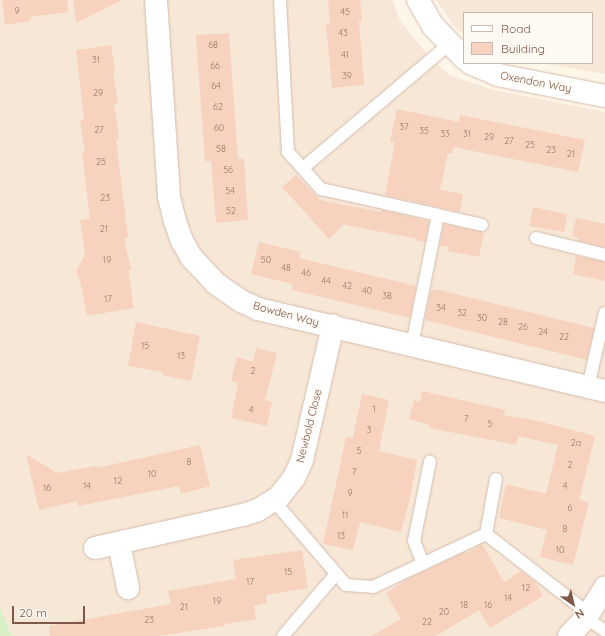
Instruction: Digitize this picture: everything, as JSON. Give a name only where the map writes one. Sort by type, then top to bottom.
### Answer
[{"type":"street","name":"Bowden Way","points":[[156,0],[169,197],[174,221],[182,241],[192,258],[215,283],[242,301],[258,309],[596,389]]},
{"type":"street","points":[[418,0],[433,26],[456,51]]},
{"type":"street","name":"Oxendon Way","points":[[472,64],[498,75],[605,96]]},
{"type":"street","name":"Newbold Close","points":[[95,548],[243,515],[258,510],[274,501],[288,487],[302,460],[333,326]]},
{"type":"street","points":[[119,543],[128,588]]},
{"type":"street","points":[[569,636],[587,616],[605,588]]},
{"type":"lane","points":[[280,0],[288,152],[321,189],[482,225]]},
{"type":"lane","points":[[303,168],[456,51]]},
{"type":"lane","points":[[412,345],[438,215]]},
{"type":"lane","points":[[536,238],[605,255]]},
{"type":"lane","points":[[596,389],[605,313]]},
{"type":"lane","points":[[423,564],[414,541],[430,462]]},
{"type":"lane","points":[[486,534],[496,479]]},
{"type":"lane","points":[[274,501],[346,585],[373,587],[486,534]]},
{"type":"lane","points":[[486,534],[605,631]]},
{"type":"lane","points":[[283,636],[336,574]]},
{"type":"shaded area","points":[[0,0],[393,0],[400,21],[429,56],[449,75],[494,90],[605,112],[605,636],[12,636],[0,607]]},
{"type":"shaded area","points":[[436,0],[605,0],[605,74],[548,64],[593,64],[593,12],[463,12],[463,34],[455,27]]},
{"type":"green space","points":[[0,607],[12,636],[0,636]]},
{"type":"building","points":[[2,0],[67,0],[68,12],[30,17],[31,21],[5,25]]},
{"type":"building","points":[[73,0],[122,0],[76,23]]},
{"type":"building","points":[[328,0],[360,0],[362,21],[359,21],[364,85],[332,88],[326,24],[330,24]]},
{"type":"building","points":[[229,33],[238,159],[244,159],[248,220],[216,223],[211,161],[205,161],[196,35]]},
{"type":"building","points":[[111,45],[118,103],[114,104],[119,139],[116,140],[128,238],[124,238],[131,270],[128,270],[134,308],[87,316],[80,280],[76,271],[85,255],[80,220],[90,219],[82,152],[85,152],[80,120],[84,119],[76,50]]},
{"type":"building","points":[[397,109],[459,122],[460,115],[585,140],[578,172],[453,147],[452,153],[448,153],[440,190],[463,194],[460,212],[385,195],[395,142],[390,141]]},
{"type":"building","points":[[296,175],[320,200],[381,212],[382,210],[429,221],[425,242],[417,241],[418,239],[340,224],[343,226],[329,239],[282,187]]},
{"type":"building","points":[[533,207],[567,214],[564,232],[529,226]]},
{"type":"building","points":[[576,218],[605,224],[605,247],[579,241],[579,238],[572,236]]},
{"type":"building","points":[[444,224],[484,232],[479,257],[448,251],[449,247],[440,245]]},
{"type":"building","points":[[259,242],[301,252],[299,258],[416,286],[410,318],[292,290],[293,284],[251,274]]},
{"type":"building","points":[[576,256],[605,262],[605,281],[573,274]]},
{"type":"building","points":[[435,289],[594,328],[587,360],[425,320],[431,290]]},
{"type":"building","points":[[136,322],[200,336],[191,381],[162,375],[163,372],[128,366]]},
{"type":"building","points":[[256,348],[277,353],[265,400],[272,402],[267,426],[231,418],[238,383],[231,381],[237,357],[253,362]]},
{"type":"building","points":[[422,391],[505,410],[504,415],[534,420],[595,436],[579,500],[589,502],[573,565],[540,557],[547,530],[499,518],[506,484],[546,494],[558,445],[518,436],[516,445],[430,428],[430,425],[409,419],[414,400],[420,402]]},
{"type":"building","points":[[362,394],[389,400],[379,451],[417,460],[410,498],[401,532],[360,522],[353,550],[323,544],[346,437],[353,438]]},
{"type":"building","points":[[200,445],[210,486],[181,494],[179,486],[78,506],[78,501],[39,510],[26,454],[57,473],[96,466],[97,468]]},
{"type":"building","points":[[482,544],[504,582],[521,571],[534,581],[543,596],[490,628],[479,610],[436,636],[372,636],[401,619],[386,593],[411,577],[465,552],[466,554]]},
{"type":"building","points":[[302,550],[308,588],[266,595],[267,603],[254,606],[256,619],[225,624],[225,626],[157,636],[50,636],[49,626],[171,604],[168,591],[236,579],[233,560]]}]
